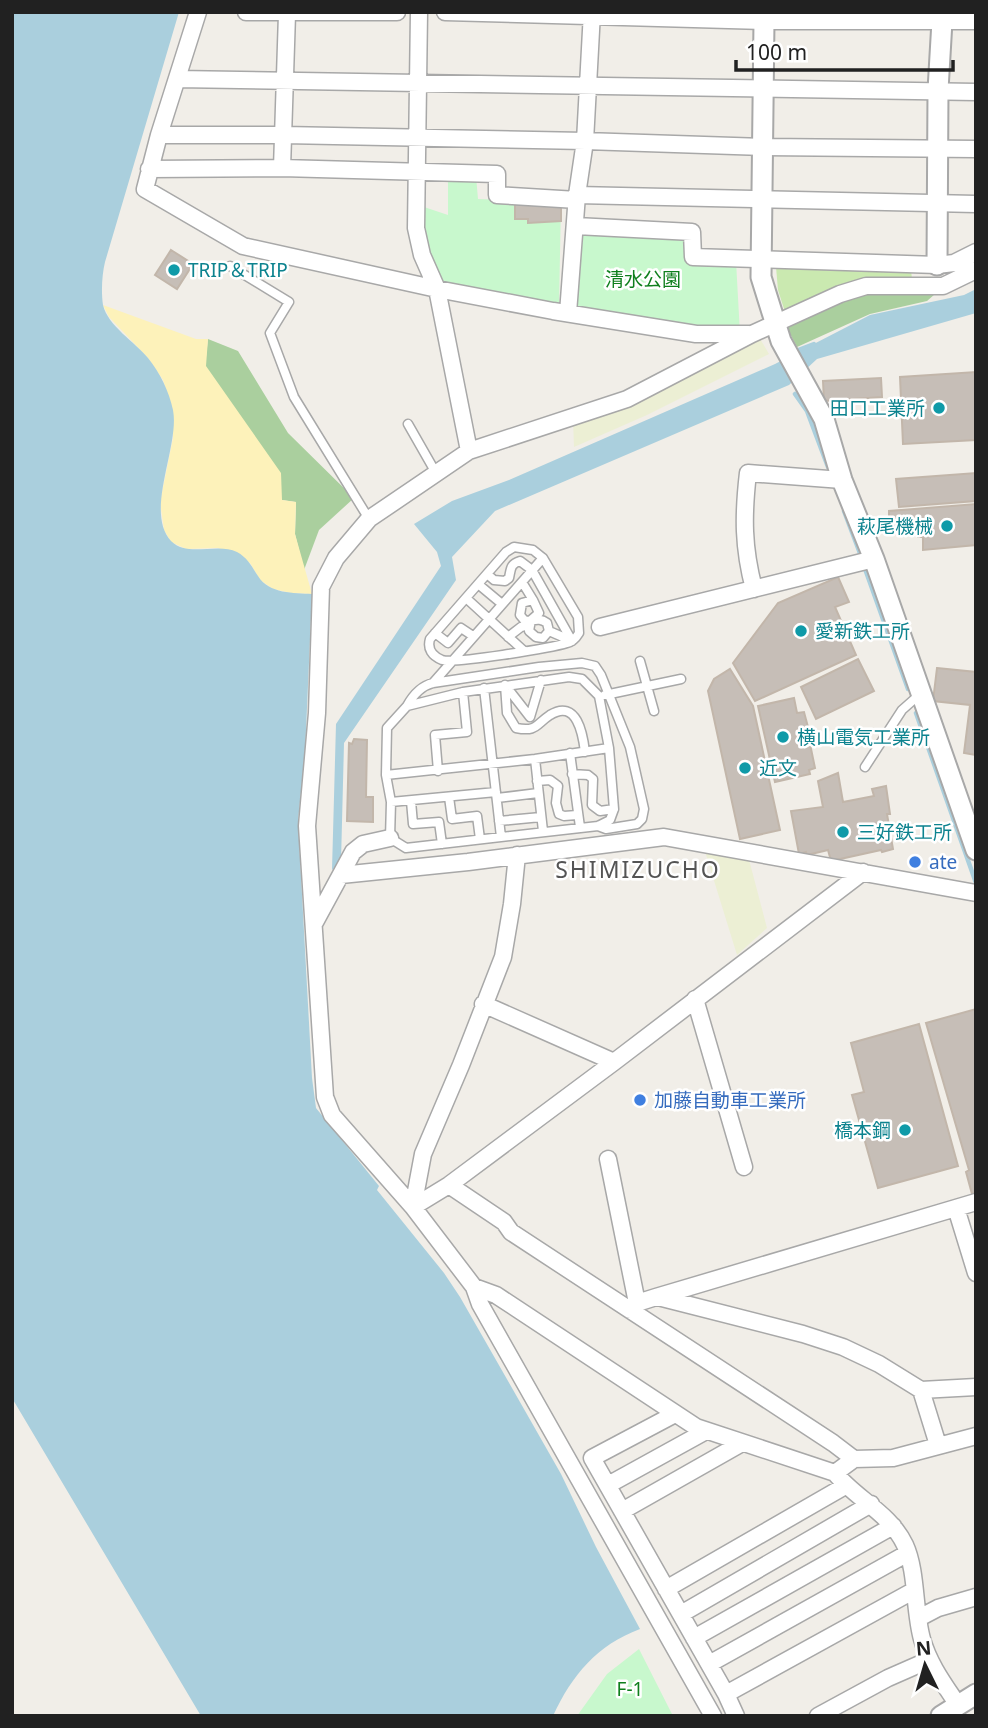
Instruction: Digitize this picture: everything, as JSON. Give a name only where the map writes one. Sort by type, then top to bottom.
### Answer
[{"type":"street","points":[[198,12],[145,189],[243,246],[437,289],[568,313],[696,334],[752,334]]},
{"type":"street","points":[[246,12],[397,12]]},
{"type":"street","points":[[419,12],[416,228],[422,255],[437,289],[469,451]]},
{"type":"street","points":[[445,12],[592,13],[764,20],[976,21]]},
{"type":"street","points":[[568,313],[577,198],[585,141],[592,13]]},
{"type":"street","points":[[282,168],[287,14]]},
{"type":"street","points":[[764,20],[761,277],[783,345],[824,419],[842,480],[874,558],[976,850]]},
{"type":"street","points":[[937,265],[938,90],[942,21]]},
{"type":"street","points":[[177,79],[976,92]]},
{"type":"street","points":[[159,135],[284,135],[764,147],[976,149]]},
{"type":"street","points":[[149,169],[282,168],[497,174],[497,195],[976,204]]},
{"type":"street","points":[[576,226],[692,232],[692,257],[937,265],[954,263],[976,252]]},
{"type":"street","points":[[713,1716],[480,1304],[474,1287],[413,1207],[332,1115],[325,1097],[307,826],[317,713],[321,587],[336,558],[369,519],[469,451],[627,399],[752,334],[841,294],[866,286],[943,286],[976,270]]},
{"type":"street","points":[[754,589],[747,563],[743,517],[748,473],[842,480]]},
{"type":"street","points":[[600,627],[874,558]]},
{"type":"street","points":[[341,875],[664,836],[976,893]]},
{"type":"street","points":[[314,925],[353,852],[363,844],[390,838]]},
{"type":"street","points":[[413,1207],[423,1154],[503,957],[517,855]]},
{"type":"street","points":[[413,1207],[449,1185],[863,872]]},
{"type":"street","points":[[695,999],[744,1167]]},
{"type":"street","points":[[483,1004],[614,1062]]},
{"type":"street","points":[[608,1159],[633,1307]]},
{"type":"street","points":[[449,1185],[504,1222],[511,1232],[633,1307],[854,1459]]},
{"type":"street","points":[[633,1307],[656,1297],[976,1202]]},
{"type":"street","points":[[956,1208],[976,1273]]},
{"type":"street","points":[[474,1287],[496,1295],[696,1427],[835,1473],[845,1486],[871,1504],[893,1526],[908,1553],[921,1636],[929,1660],[958,1705]]},
{"type":"street","points":[[656,1297],[803,1334],[843,1347],[879,1364],[921,1390],[976,1387]]},
{"type":"street","points":[[921,1390],[938,1445]]},
{"type":"street","points":[[675,1414],[592,1458],[736,1716]]},
{"type":"street","points":[[608,1485],[706,1431]]},
{"type":"street","points":[[835,1473],[854,1459],[893,1458],[976,1436]]},
{"type":"street","points":[[622,1511],[742,1443]]},
{"type":"street","points":[[666,1589],[845,1486]]},
{"type":"street","points":[[681,1614],[871,1504]]},
{"type":"street","points":[[694,1638],[893,1526]]},
{"type":"street","points":[[709,1664],[908,1553]]},
{"type":"street","points":[[726,1694],[913,1591]]},
{"type":"street","points":[[919,1618],[938,1608],[976,1597]]},
{"type":"street","points":[[818,1716],[888,1678],[929,1660]]},
{"type":"street","points":[[941,1716],[976,1694]]},
{"type":"lane","points":[[230,266],[289,302],[270,333],[294,397],[369,519]]},
{"type":"lane","points":[[408,424],[436,474]]},
{"type":"lane","points":[[514,547],[533,550],[543,558],[578,617],[579,633],[572,641],[451,661],[431,652],[428,645],[435,633],[506,552],[514,547]]},
{"type":"lane","points":[[433,683],[543,558]]},
{"type":"lane","points":[[487,574],[494,580],[505,581],[509,578],[512,565],[520,561],[532,570],[572,641]]},
{"type":"lane","points":[[522,582],[539,613],[530,623]]},
{"type":"lane","points":[[478,584],[502,604]]},
{"type":"lane","points":[[466,598],[524,651]]},
{"type":"lane","points":[[508,637],[521,627],[530,623],[543,620],[547,623],[546,636],[539,638],[532,634],[530,623],[523,618],[520,610],[523,603],[533,600]]},
{"type":"lane","points":[[435,633],[448,643],[461,628],[473,636]]},
{"type":"lane","points":[[548,632],[572,641]]},
{"type":"lane","points":[[640,661],[654,711]]},
{"type":"lane","points":[[407,706],[484,688],[580,678],[599,696],[609,748],[614,809],[610,820],[598,826],[406,848],[390,838],[391,802],[386,775],[387,728],[425,685],[539,667],[586,663],[597,668],[630,747],[644,809],[638,824],[606,829],[598,826]]},
{"type":"lane","points":[[599,696],[681,679]]},
{"type":"lane","points":[[505,685],[530,717],[541,680]]},
{"type":"lane","points":[[505,685],[507,713],[516,728],[535,728],[554,713],[569,714],[578,719],[582,728],[585,752]]},
{"type":"lane","points":[[484,688],[501,836]]},
{"type":"lane","points":[[438,771],[435,736],[467,732],[463,692]]},
{"type":"lane","points":[[864,767],[902,710],[920,695]]},
{"type":"lane","points":[[386,775],[438,771],[609,748]]},
{"type":"lane","points":[[570,753],[580,828]]},
{"type":"lane","points":[[535,759],[543,831]]},
{"type":"lane","points":[[572,774],[588,775],[593,779],[593,805],[600,811],[614,809]]},
{"type":"lane","points":[[537,781],[550,780],[558,786],[556,803],[559,814],[565,817],[577,815]]},
{"type":"lane","points":[[517,784],[518,795]]},
{"type":"lane","points":[[391,802],[538,793]]},
{"type":"lane","points":[[449,797],[452,819],[477,816],[480,839]]},
{"type":"lane","points":[[411,801],[413,824],[439,822],[442,844]]},
{"type":"lane","points":[[499,821],[541,817]]},
{"type":"green space","points":[[476,176],[478,199],[561,202],[559,306],[442,285],[422,231],[424,207],[448,215],[448,177]]},
{"type":"green space","name":"清水公園","points":[[578,229],[688,234],[687,263],[736,261],[740,334],[578,315],[571,298]]},
{"type":"green space","points":[[776,267],[911,270],[912,279],[785,312],[778,290]]},
{"type":"green space","points":[[942,288],[927,301],[870,314],[797,347],[786,326],[824,307],[873,291]]},
{"type":"green space","points":[[759,337],[769,354],[647,415],[574,447],[573,420]]},
{"type":"green space","points":[[208,339],[238,351],[288,433],[354,498],[319,530],[304,570],[295,534],[296,502],[282,500],[205,366]]},
{"type":"green space","points":[[703,845],[747,852],[767,928],[737,955]]},
{"type":"green space","name":"F-1","points":[[639,1649],[673,1716],[577,1716],[607,1674]]},
{"type":"sand","points":[[103,305],[196,339],[208,339],[206,366],[281,473],[282,500],[296,502],[295,534],[312,594],[273,589],[260,580],[250,563],[218,548],[186,549],[171,542],[164,530],[160,502],[173,438],[173,412],[163,380],[148,358],[109,317]]},
{"type":"water","points":[[12,12],[179,12],[105,262],[103,305],[110,320],[152,364],[164,382],[171,403],[174,425],[161,513],[164,529],[171,541],[186,548],[221,548],[237,552],[269,586],[282,591],[312,594],[305,753],[298,821],[312,1078],[316,1108],[379,1186],[377,1190],[460,1297],[561,1474],[640,1629],[611,1644],[588,1663],[569,1687],[553,1716],[201,1716],[12,1398]]},
{"type":"water","points":[[976,289],[976,313],[817,359],[789,385],[495,511],[452,557],[456,580],[344,743],[341,862],[332,870],[336,724],[441,566],[437,552],[414,524],[452,501],[509,480],[775,364],[870,315],[964,295]]},
{"type":"building","points":[[515,201],[561,202],[561,221],[528,223],[528,219],[515,219]]},
{"type":"building","name":"TRIP＆TRIP","points":[[171,250],[193,264],[177,289],[155,275]]},
{"type":"building","name":"田口工業所","points":[[976,372],[976,440],[903,444],[900,377]]},
{"type":"building","points":[[881,378],[882,397],[824,401],[823,381]]},
{"type":"building","points":[[976,473],[976,501],[899,507],[896,479]]},
{"type":"building","name":"萩尾機械","points":[[976,504],[976,545],[923,550],[923,537],[918,537],[917,525],[886,527],[889,511]]},
{"type":"building","name":"愛新鉄工所","points":[[838,577],[849,602],[835,607],[856,655],[755,701],[733,663],[778,603]]},
{"type":"building","points":[[858,659],[874,691],[816,719],[801,687]]},
{"type":"building","points":[[937,668],[976,672],[976,755],[964,753],[970,705],[933,701]]},
{"type":"building","name":"近文","points":[[730,669],[753,706],[780,830],[740,839],[708,691],[714,679]]},
{"type":"building","name":"横山電気工業所","points":[[794,698],[797,713],[804,712],[808,727],[800,729],[804,745],[810,744],[815,768],[809,770],[810,774],[775,782],[758,706]]},
{"type":"building","points":[[354,739],[367,740],[366,797],[373,797],[373,822],[347,821],[349,743],[352,744]]},
{"type":"building","name":"三好鉄工所","points":[[838,773],[843,802],[874,796],[872,789],[886,786],[893,849],[831,861],[828,850],[799,854],[791,811],[823,807],[818,781]]},
{"type":"building","points":[[976,1009],[976,1193],[972,1194],[966,1172],[969,1170],[926,1023]]},
{"type":"building","name":"橋本鋼","points":[[919,1024],[958,1166],[878,1188],[852,1095],[864,1092],[851,1043]]},
{"type":"waterway","points":[[793,352],[814,344]]},
{"type":"waterway","points":[[795,394],[807,411],[828,467]]},
{"type":"waterway","points":[[844,511],[861,556]]},
{"type":"waterway","points":[[864,566],[908,689]]},
{"type":"waterway","points":[[916,713],[976,883]]},
{"type":"place","name":"TRIP＆TRIP","points":[[174,270]]},
{"type":"place","name":"田口工業所","points":[[939,408]]},
{"type":"place","name":"萩尾機械","points":[[947,526]]},
{"type":"place","name":"愛新鉄工所","points":[[801,631]]},
{"type":"place","name":"横山電気工業所","points":[[783,737]]},
{"type":"place","name":"近文","points":[[745,768]]},
{"type":"place","name":"三好鉄工所","points":[[843,832]]},
{"type":"place","name":"ate","points":[[915,862]]},
{"type":"place","name":"加藤自動車工業所","points":[[640,1100]]},
{"type":"place","name":"橋本鋼","points":[[905,1130]]},
{"type":"district","name":"SHIMIZUCHO","points":[[638,870]]}]
